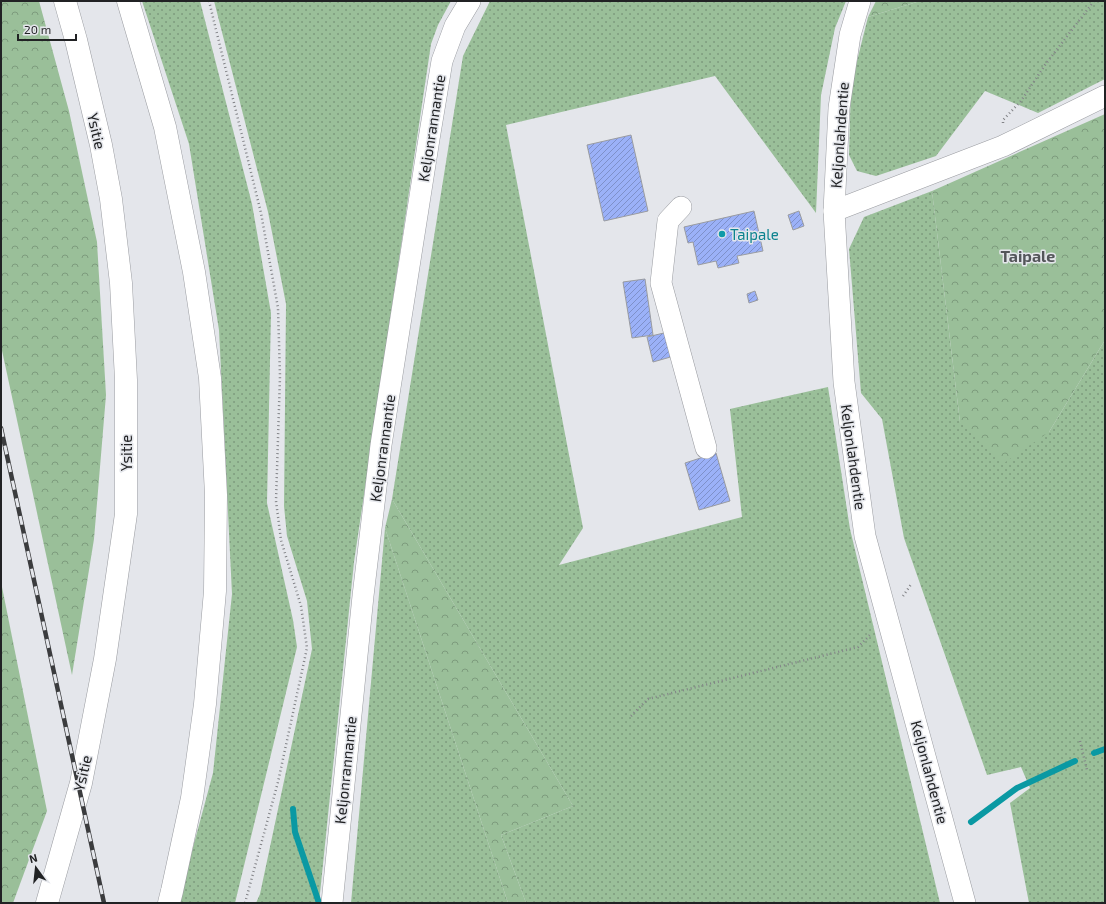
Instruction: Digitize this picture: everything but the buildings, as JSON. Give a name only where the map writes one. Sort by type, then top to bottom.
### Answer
[{"type":"highway","name":"Ysitie","points":[[47,903],[81,783],[105,659],[126,514],[126,380],[121,283],[111,199],[101,145],[76,40],[65,1]]},
{"type":"highway","points":[[128,1],[165,127],[194,272],[210,378],[216,495],[215,591],[205,704],[192,798],[169,903]]},
{"type":"street","name":"Keljonrannantie","points":[[332,903],[362,604],[381,445],[442,61],[455,26],[470,1]]},
{"type":"street","name":"Keljonlahdentie","points":[[860,1],[850,35],[839,108],[834,211],[845,389],[865,536],[965,903]]},
{"type":"street","points":[[834,211],[1003,146],[1105,96]]},
{"type":"street","points":[[681,207],[668,221],[661,283],[706,448]]},
{"type":"path","points":[[209,1],[261,213],[278,308],[280,376],[276,501],[281,540],[301,606],[307,648],[278,782],[245,903]]},
{"type":"path","points":[[1003,146],[1003,120],[1021,101],[1045,65],[1094,1]]},
{"type":"path","points":[[631,716],[648,699],[858,647],[888,618],[912,583]]},
{"type":"path","points":[[1080,741],[1087,770]]},
{"type":"green space","points":[[1,1],[39,1],[69,111],[97,242],[106,395],[94,539],[72,675],[1,346]]},
{"type":"green space","points":[[142,1],[200,1],[252,204],[271,313],[267,503],[293,620],[297,647],[235,903],[178,903],[213,773],[232,594],[219,330],[189,144]]},
{"type":"green space","points":[[214,1],[451,1],[438,25],[431,44],[354,562],[319,903],[256,903],[260,894],[312,649],[307,601],[287,536],[284,506],[286,304],[268,212]]},
{"type":"green space","points":[[490,1],[846,1],[835,28],[821,95],[816,213],[715,76],[506,125],[583,528],[559,565],[742,517],[730,409],[828,387],[850,529],[940,903],[526,903],[501,835],[573,806],[392,499],[463,56]]},
{"type":"green space","points":[[876,1],[920,1],[868,17]]},
{"type":"green space","points":[[920,1],[1105,1],[1105,79],[1038,113],[985,91],[936,156],[876,176],[857,171],[849,155],[851,85],[868,17]]},
{"type":"green space","points":[[1105,114],[1105,340],[1049,432],[1004,463],[960,422],[932,191]]},
{"type":"green space","points":[[932,191],[960,422],[1049,432],[1105,340],[1105,903],[1029,903],[1010,803],[1030,788],[1021,767],[987,775],[904,538],[882,419],[861,393],[849,249],[864,217]]},
{"type":"green space","points":[[392,499],[573,806],[501,835],[526,903],[508,903],[385,528]]},
{"type":"green space","points":[[385,528],[508,903],[351,903]]},
{"type":"green space","points":[[1,582],[47,811],[13,903],[1,903]]},
{"type":"waterway","points":[[1094,753],[1105,749]]},
{"type":"waterway","points":[[971,822],[1017,788],[1075,761]]},
{"type":"waterway","points":[[293,809],[295,832],[319,903]]},
{"type":"railway","points":[[1,428],[104,903]]},
{"type":"place","name":"Taipale","points":[[722,234]]},
{"type":"district","name":"Taipale","points":[[1028,255]]}]
